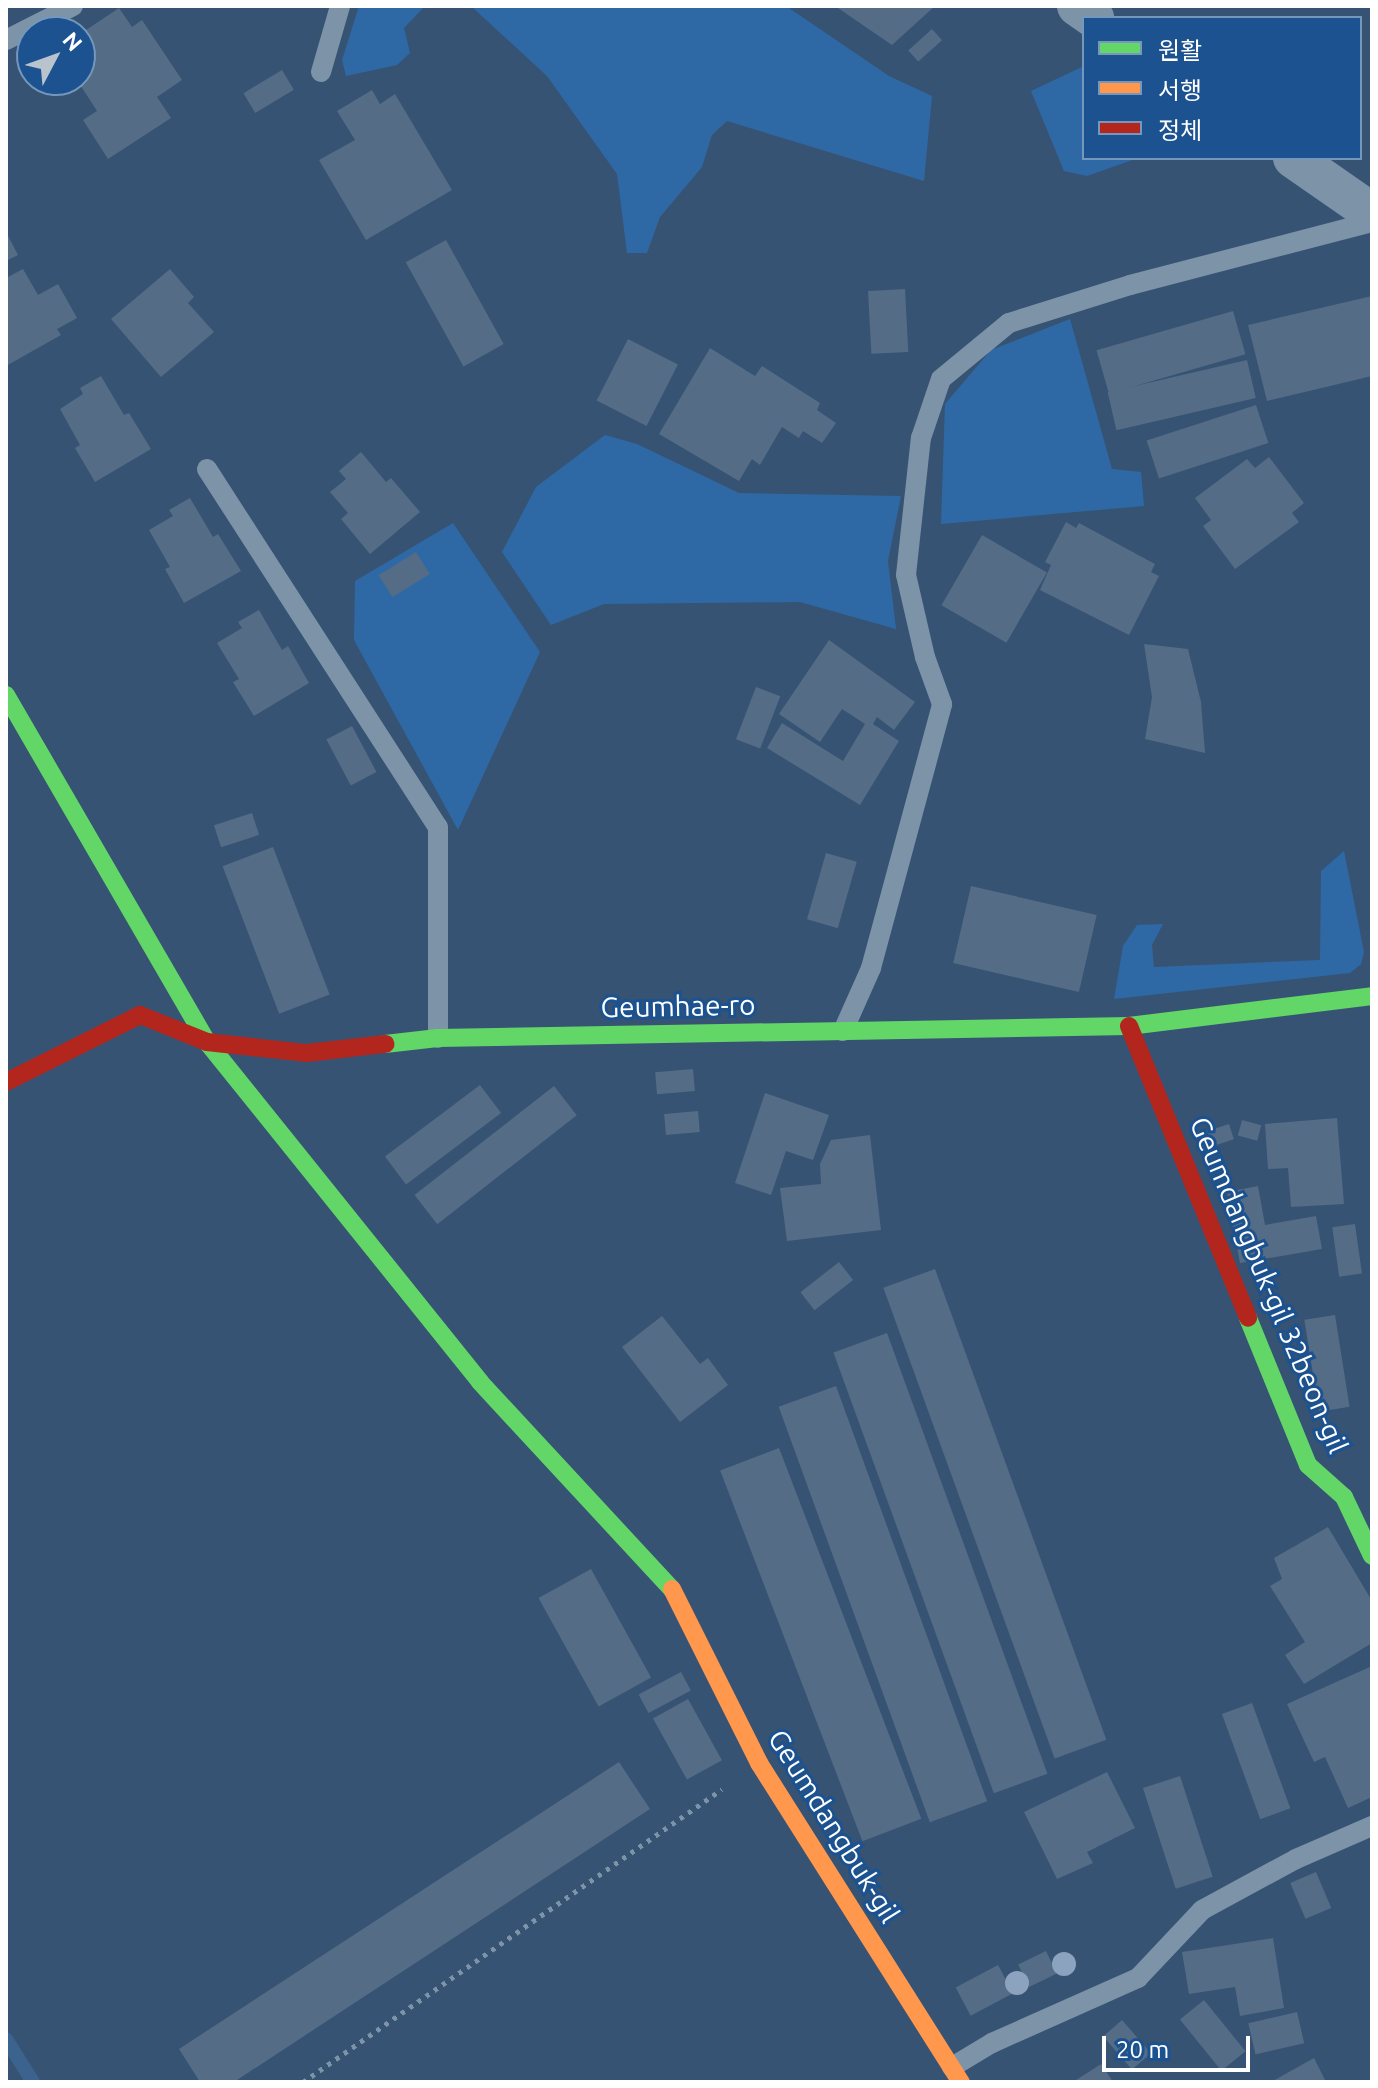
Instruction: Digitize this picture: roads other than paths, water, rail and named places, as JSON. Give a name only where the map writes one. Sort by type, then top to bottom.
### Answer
[{"type":"street","points":[[1296,160],[1372,213]]},
{"type":"street","name":"Geumdangbuk-gil","points":[[6,695],[207,1042],[480,1382],[674,1591],[759,1763],[957,2074]]},
{"type":"street","name":"Geumhae-ro","points":[[6,1082],[140,1015],[207,1042],[307,1053],[438,1038],[1129,1026],[1372,996]]},
{"type":"street","name":"Geumdangbuk-gil 32beon-gil","points":[[1129,1026],[1308,1465],[1344,1497],[1372,1556]]},
{"type":"lane","points":[[6,40],[73,6]]},
{"type":"lane","points":[[321,72],[340,6]]},
{"type":"lane","points":[[843,1031],[871,968],[942,704],[925,657],[906,575],[921,438],[941,379],[1009,323],[1130,285],[1372,222]]},
{"type":"lane","points":[[207,469],[438,827],[438,1038]]},
{"type":"lane","points":[[957,2074],[992,2043],[1138,1978],[1202,1910],[1296,1859],[1372,1826]]},
{"type":"waterway","points":[[6,2039],[33,2082]]}]
